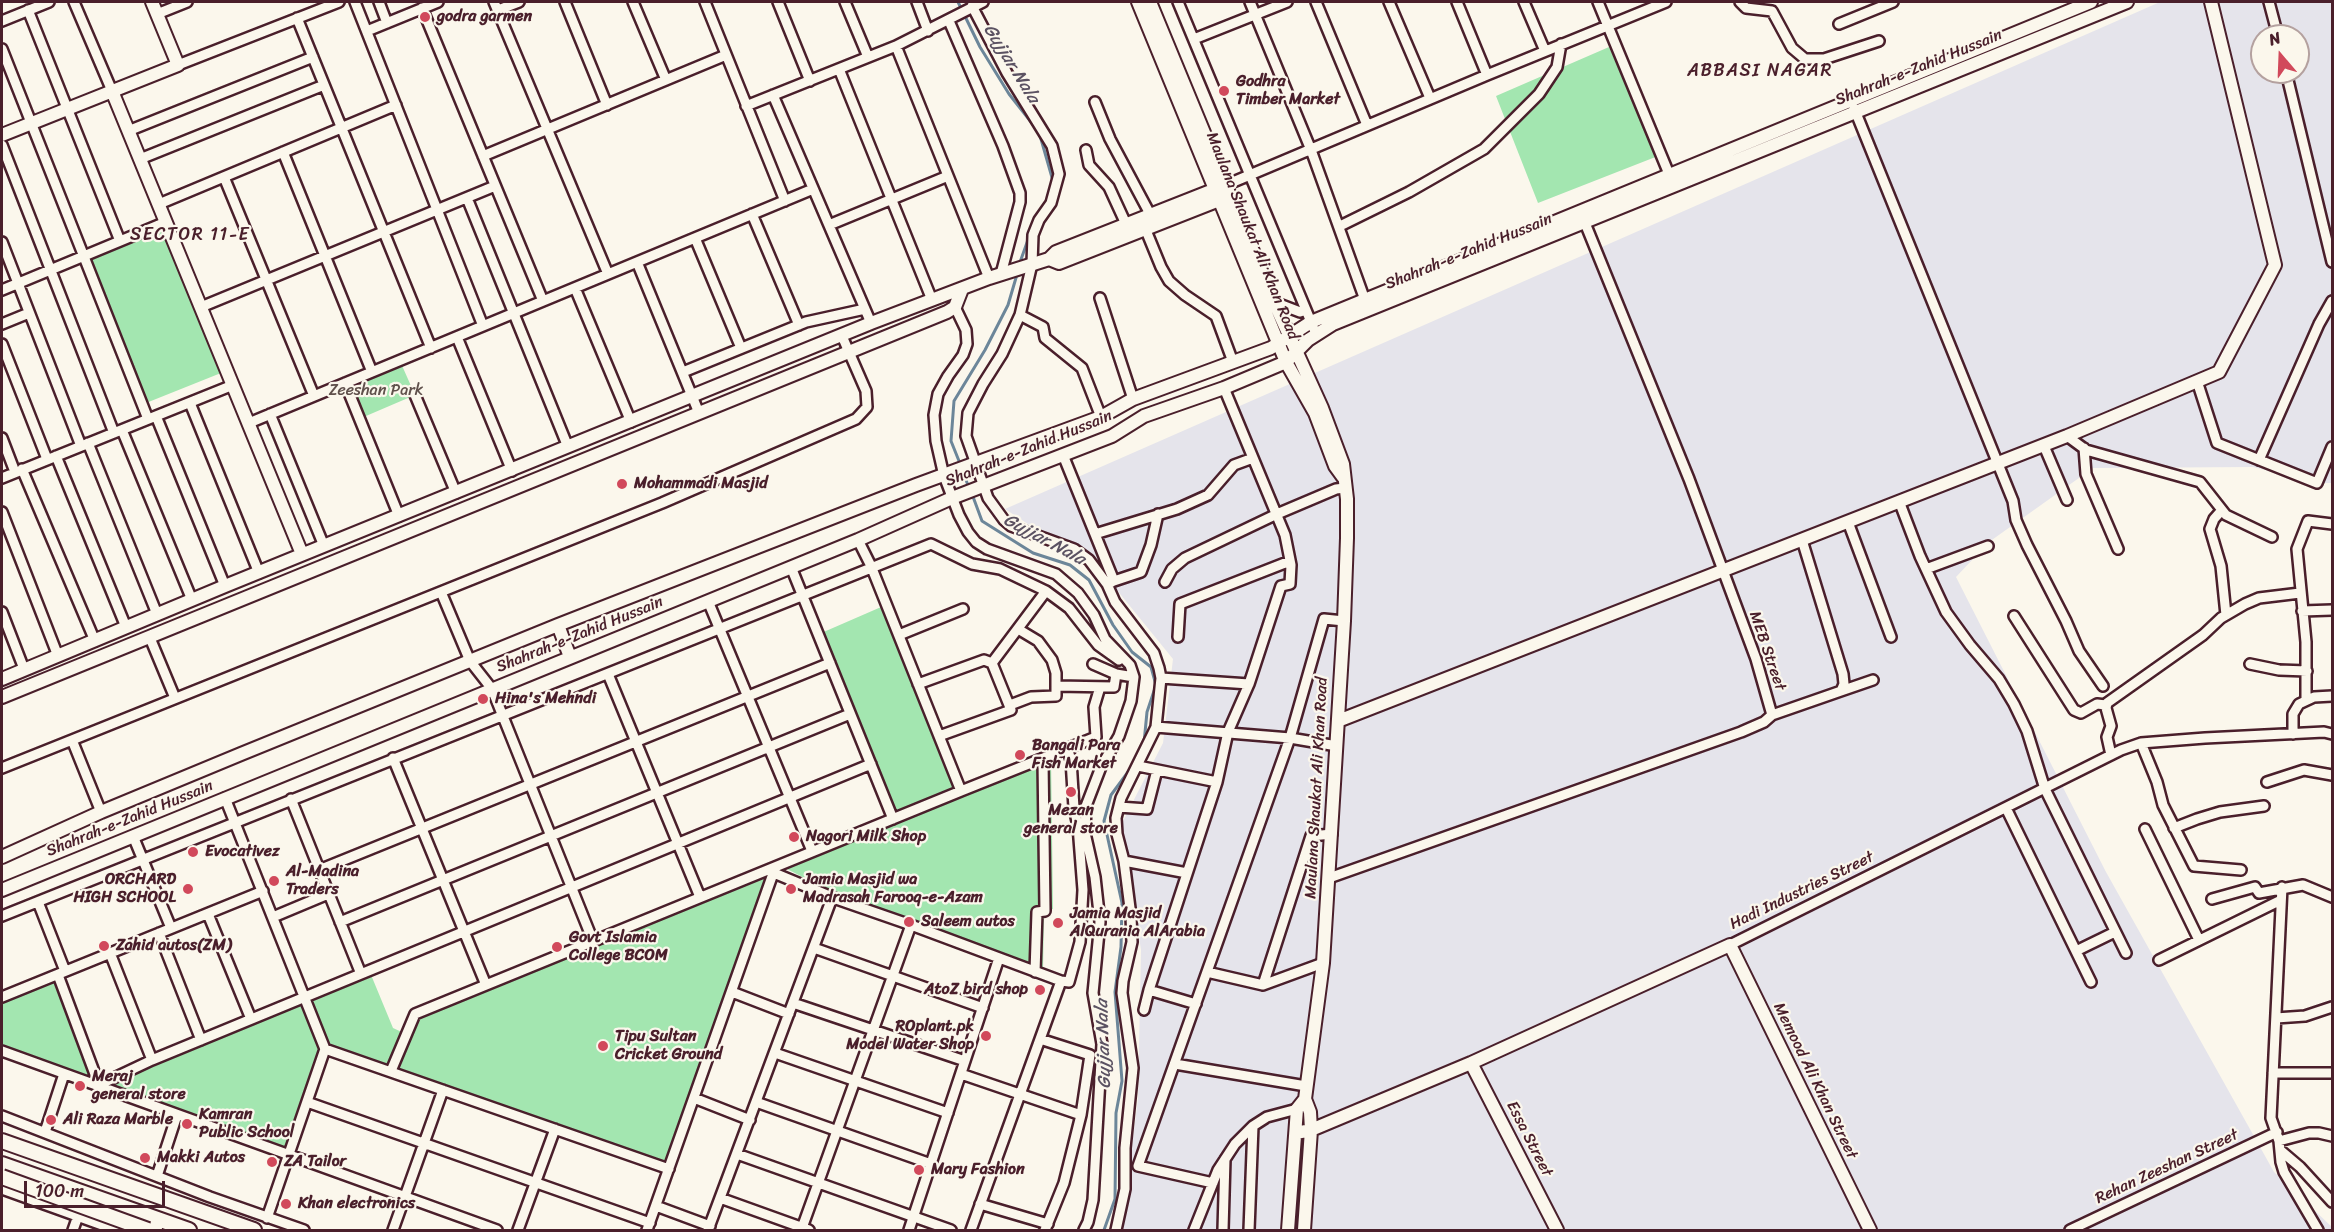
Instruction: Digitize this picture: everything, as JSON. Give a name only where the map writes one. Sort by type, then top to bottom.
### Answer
[{"type":"main road","points":[[2,135],[178,65],[152,2]]},
{"type":"main road","name":"Maulana Shaukat Ali Khan Road","points":[[1138,2],[1274,302],[1284,340],[1286,362],[1315,413],[1335,466],[1345,483]]},
{"type":"main road","name":"Maulana Shaukat Ali Khan Road","points":[[1150,2],[1223,193],[1284,340],[1297,353],[1322,408],[1343,464],[1347,538],[1344,621],[1323,963],[1306,1086],[1296,1133],[1288,1230]]},
{"type":"main road","name":"Shahrah-e-Zahid Hussain","points":[[2,890],[858,540],[955,496],[1112,436],[1144,417],[1224,388],[1286,362],[1308,340],[1333,324],[1585,223],[2091,2]]},
{"type":"main road","name":"Shahrah-e-Zahid Hussain","points":[[2,857],[101,812],[558,625],[1101,417],[1133,399],[1233,362],[1284,340],[1309,316],[1365,300],[1669,174],[2127,2]]},
{"type":"main road","points":[[1338,721],[2044,446],[2219,372],[2275,265],[2211,2]]},
{"type":"main road","points":[[112,92],[302,554]]},
{"type":"main road","points":[[2,679],[302,554],[512,471],[871,323],[1049,259],[1056,252],[1150,214],[1223,193]]},
{"type":"main road","points":[[1049,259],[1059,263],[1223,193]]},
{"type":"main road","points":[[2,697],[955,307],[963,289]]},
{"type":"main road","points":[[558,625],[570,657]]},
{"type":"main road","name":"Hadi Industries Street","points":[[1296,1133],[1311,1130],[1471,1063],[1730,945]]},
{"type":"main road","name":"Memood Ali Khan Street","points":[[1730,945],[1870,1230]]},
{"type":"main road","name":"Essa Street","points":[[1471,1063],[1557,1230]]},
{"type":"main road","name":"Maulana Shaukat Ali Khan Road","points":[[1301,1104],[1310,1112],[1311,1130],[1304,1230]]},
{"type":"main road","points":[[2,1130],[104,1176]]},
{"type":"main road","points":[[2,1140],[254,1230]]},
{"type":"main road","points":[[2,1164],[139,1212],[157,1225],[189,1230]]},
{"type":"main road","points":[[2,1177],[148,1230]]},
{"type":"main road","points":[[132,1230],[139,1212]]},
{"type":"street","points":[[18,2],[25,11],[68,109],[120,241]]},
{"type":"street","points":[[2,21],[49,2]]},
{"type":"street","points":[[74,2],[112,92]]},
{"type":"street","points":[[157,14],[187,2]]},
{"type":"street","points":[[178,65],[339,2]]},
{"type":"street","points":[[355,2],[483,326]]},
{"type":"street","points":[[379,2],[387,23]]},
{"type":"street","points":[[367,31],[438,2]]},
{"type":"street","points":[[519,2],[496,6],[608,274]]},
{"type":"street","points":[[565,2],[607,105]]},
{"type":"street","points":[[633,2],[666,80]]},
{"type":"street","points":[[705,2],[785,201]]},
{"type":"street","points":[[778,2],[810,81]]},
{"type":"street","points":[[845,2],[868,57]]},
{"type":"street","points":[[917,2],[928,31]]},
{"type":"street","points":[[746,106],[896,46],[983,2]]},
{"type":"street","points":[[1178,2],[1316,334]]},
{"type":"street","points":[[1250,2],[1311,150],[1365,300]]},
{"type":"street","points":[[1194,39],[1287,2]]},
{"type":"street","points":[[1316,2],[1367,125]]},
{"type":"street","points":[[1389,2],[1430,98]]},
{"type":"street","points":[[1456,2],[1486,75]]},
{"type":"street","points":[[1524,2],[1545,51]]},
{"type":"street","points":[[1598,2],[1669,174]]},
{"type":"street","points":[[1223,193],[1251,174],[1608,25],[1653,4],[1666,2]]},
{"type":"street","points":[[1740,2],[1746,8],[1772,11],[1792,48],[1805,59],[1824,59],[1879,41]]},
{"type":"street","points":[[1839,24],[1893,2]]},
{"type":"street","points":[[2270,2],[2275,24]]},
{"type":"street","points":[[422,8],[543,301]]},
{"type":"street","points":[[969,8],[1044,130],[1057,158],[1059,174],[1051,203],[1011,271]]},
{"type":"street","points":[[297,18],[431,348]]},
{"type":"street","points":[[952,18],[1020,193],[1011,271],[1020,315],[1002,354],[968,413],[966,436],[971,465],[980,488],[1011,526],[1074,549],[1089,560],[1111,583]]},
{"type":"street","points":[[1340,226],[1409,192],[1484,149],[1539,94],[1557,66],[1561,44]]},
{"type":"street","points":[[896,46],[948,176],[1011,271]]},
{"type":"street","points":[[2,49],[83,256],[225,586]]},
{"type":"street","points":[[483,156],[726,55]]},
{"type":"street","points":[[128,131],[313,57]]},
{"type":"street","points":[[839,69],[932,300]]},
{"type":"street","points":[[2289,84],[2332,262]]},
{"type":"street","points":[[140,159],[324,85]]},
{"type":"street","points":[[773,95],[871,323]]},
{"type":"street","points":[[1095,102],[1110,139],[1150,214]]},
{"type":"street","points":[[159,204],[396,105]]},
{"type":"street","points":[[1853,106],[2013,501],[2016,520],[2067,621],[2079,651],[2103,686]]},
{"type":"street","points":[[2,145],[50,270],[192,600]]},
{"type":"street","points":[[1086,150],[1089,165],[1109,187],[1126,224]]},
{"type":"street","points":[[283,152],[372,372]]},
{"type":"street","points":[[829,225],[948,176]]},
{"type":"street","points":[[224,177],[314,396]]},
{"type":"street","points":[[201,307],[495,186]]},
{"type":"street","points":[[249,423],[813,189]]},
{"type":"street","points":[[467,198],[568,447]]},
{"type":"street","points":[[752,214],[799,325]]},
{"type":"street","points":[[2,290],[166,222]]},
{"type":"street","name":"MEB Street","points":[[1329,878],[1734,735],[1764,722],[1772,715],[1756,659],[1689,479],[1585,223]]},
{"type":"street","points":[[1145,228],[1169,281],[1216,316],[1233,362]]},
{"type":"street","points":[[695,238],[741,348]]},
{"type":"street","points":[[2,242],[29,313],[157,614]]},
{"type":"street","points":[[637,262],[699,413]]},
{"type":"street","points":[[575,288],[631,422]]},
{"type":"street","points":[[1100,298],[1133,399]]},
{"type":"street","points":[[2259,460],[2319,324],[2332,301]]},
{"type":"street","points":[[1274,302],[1309,316]]},
{"type":"street","points":[[955,307],[966,330],[967,344],[963,355],[938,394],[934,415],[936,441],[946,475],[968,532],[976,542],[987,549],[1056,574],[1078,592],[1094,615],[1105,639],[1130,665],[1134,676],[1131,701],[1119,736],[1101,767],[1086,806],[1085,833],[1095,877],[1100,922],[1093,993],[1102,1044],[1092,1200],[1088,1222],[1084,1230]]},
{"type":"street","points":[[683,372],[819,317],[844,315],[865,309]]},
{"type":"street","points":[[2,324],[29,313]]},
{"type":"street","points":[[1020,315],[1043,327],[1045,338],[1082,368],[1101,417]]},
{"type":"street","points":[[2,768],[662,503],[856,419],[867,407],[868,399],[842,336]]},
{"type":"street","points":[[457,337],[512,471]]},
{"type":"street","points":[[2,344],[126,627]]},
{"type":"street","points":[[2197,381],[2217,443],[2317,483],[2332,447]]},
{"type":"street","points":[[345,384],[399,516]]},
{"type":"street","points":[[2,478],[233,385]]},
{"type":"street","points":[[1144,1010],[1217,782],[1228,732],[1249,684],[1281,586],[1290,584],[1290,561],[1285,535],[1224,388]]},
{"type":"street","points":[[415,395],[456,493]]},
{"type":"street","points":[[190,403],[259,573]]},
{"type":"street","points":[[270,414],[324,546]]},
{"type":"street","points":[[2067,436],[2084,448],[2200,482],[2222,510],[2235,520],[2272,537]]},
{"type":"street","points":[[2,438],[95,641]]},
{"type":"street","points":[[2044,446],[2067,500]]},
{"type":"street","points":[[2084,448],[2086,474],[2118,549]]},
{"type":"street","points":[[1063,455],[1095,534],[1119,609],[1154,653],[1161,678],[1156,727],[1116,818],[1131,916],[1132,942],[1122,993],[1133,1068],[1125,1149],[1125,1189],[1116,1230]]},
{"type":"street","points":[[1095,534],[1177,509],[1208,495],[1234,465],[1253,458]]},
{"type":"street","points":[[1165,582],[1172,569],[1185,558],[1345,483]]},
{"type":"street","points":[[1899,501],[1946,612],[1999,679],[2014,704],[2030,739],[2045,789],[2126,953]]},
{"type":"street","points":[[2222,510],[2214,519],[2211,529],[2221,566],[2226,615]]},
{"type":"street","points":[[2,512],[58,656]]},
{"type":"street","points":[[1111,583],[1141,572],[1151,545],[1158,514]]},
{"type":"street","points":[[2306,700],[2306,642],[2297,549],[2307,522],[2311,520],[2332,524]]},
{"type":"street","points":[[1848,522],[1892,637]]},
{"type":"street","points":[[858,540],[899,634],[961,791]]},
{"type":"street","points":[[1802,540],[1843,674],[1844,684],[1841,690]]},
{"type":"street","points":[[2,916],[802,596],[871,566],[931,544],[972,564],[1000,569],[1046,591],[1070,608],[1098,645],[1119,660]]},
{"type":"street","points":[[1926,569],[1988,546]]},
{"type":"street","points":[[1178,637],[1180,604],[1290,561]]},
{"type":"street","points":[[790,567],[893,819]]},
{"type":"street","points":[[992,663],[1046,591]]},
{"type":"street","points":[[441,592],[470,661],[492,689],[593,941]]},
{"type":"street","points":[[2014,616],[2074,710],[2082,713],[2097,704],[2106,705],[2203,635],[2226,615],[2259,598],[2300,593]]},
{"type":"street","points":[[708,601],[812,851]]},
{"type":"street","points":[[899,634],[963,609]]},
{"type":"street","points":[[2302,611],[2332,610]]},
{"type":"street","points":[[2,612],[24,669]]},
{"type":"street","points":[[1212,1183],[1138,1166],[1290,738],[1324,619],[1344,621]]},
{"type":"street","points":[[1010,705],[1031,697],[1056,696],[1056,673],[1052,660],[1038,641],[1018,629]]},
{"type":"street","points":[[150,638],[175,698]]},
{"type":"street","points":[[918,684],[984,660],[992,663],[1010,705],[1011,710],[939,736]]},
{"type":"street","points":[[319,870],[830,663]]},
{"type":"street","points":[[1093,664],[1116,674],[1134,676]]},
{"type":"street","points":[[2250,664],[2279,670],[2307,671]]},
{"type":"street","points":[[608,674],[700,897]]},
{"type":"street","points":[[1056,686],[1114,687],[1116,674]]},
{"type":"street","points":[[1161,678],[1249,684]]},
{"type":"street","points":[[1772,715],[1873,680]]},
{"type":"street","points":[[391,1071],[415,1014],[1096,737],[1094,707],[1100,687]]},
{"type":"street","points":[[2293,734],[2294,709],[2313,697],[2332,696]]},
{"type":"street","points":[[2106,705],[2111,726],[2107,735],[2111,755]]},
{"type":"street","points":[[340,922],[850,714]]},
{"type":"street","points":[[1156,727],[1290,738],[1337,746]]},
{"type":"street","name":"Hadi Industries Street","points":[[1730,945],[2111,755],[2141,743],[2293,734],[2332,734]]},
{"type":"street","points":[[72,740],[101,812]]},
{"type":"street","points":[[2141,743],[2157,782],[2163,805],[2194,866],[2241,870]]},
{"type":"street","points":[[774,869],[832,898],[1035,972],[1069,982],[1080,942],[1083,891],[1071,760],[1067,748]]},
{"type":"street","points":[[393,758],[486,985]]},
{"type":"street","points":[[1035,972],[1037,912],[1045,911],[1043,760]]},
{"type":"street","points":[[99,1085],[152,1060],[871,764]]},
{"type":"street","points":[[1138,766],[1217,782]]},
{"type":"street","points":[[1119,807],[1147,809],[1157,770]]},
{"type":"street","points":[[2267,782],[2304,770],[2332,775]]},
{"type":"street","points":[[225,798],[325,1049],[267,1218]]},
{"type":"street","points":[[291,799],[361,974]]},
{"type":"street","points":[[2174,828],[2220,812],[2264,806]]},
{"type":"street","points":[[2006,808],[2091,982]]},
{"type":"street","points":[[2145,829],[2199,940]]},
{"type":"street","points":[[1263,985],[1311,836],[1332,834]]},
{"type":"street","points":[[133,836],[171,928]]},
{"type":"street","points":[[1124,861],[1187,873]]},
{"type":"street","points":[[307,1102],[536,1182],[649,1226],[774,869]]},
{"type":"street","points":[[2212,899],[2255,887],[2259,893],[2303,885],[2332,897]]},
{"type":"street","points":[[2282,887],[2271,1118],[2279,1141],[2281,1162],[2289,1183],[2318,1230]]},
{"type":"street","points":[[2,997],[263,891]]},
{"type":"street","points":[[273,917],[328,894]]},
{"type":"street","points":[[656,1206],[709,1228],[832,898]]},
{"type":"street","points":[[2159,960],[2281,900]]},
{"type":"street","points":[[38,902],[99,1085]]},
{"type":"street","points":[[208,914],[252,1019]]},
{"type":"street","points":[[720,1198],[805,1229],[818,1183],[911,925]]},
{"type":"street","points":[[2076,951],[2115,932]]},
{"type":"street","points":[[159,933],[201,1040]]},
{"type":"street","points":[[814,948],[983,1008]]},
{"type":"street","points":[[110,953],[152,1060]]},
{"type":"street","points":[[909,1230],[999,958]]},
{"type":"street","points":[[1207,972],[1263,985],[1323,963]]},
{"type":"street","points":[[971,1230],[1061,981]]},
{"type":"street","points":[[1149,990],[1196,1004]]},
{"type":"street","points":[[732,992],[789,1014]]},
{"type":"street","points":[[793,1004],[965,1061]]},
{"type":"street","points":[[2276,1018],[2305,1016],[2332,1007]]},
{"type":"street","points":[[980,1204],[1046,1227],[1064,1183],[1081,1115],[1090,1055],[1040,1038]]},
{"type":"street","points":[[325,1049],[669,1169]]},
{"type":"street","points":[[2,1051],[497,1230]]},
{"type":"street","points":[[775,1053],[948,1113]]},
{"type":"street","points":[[1175,1064],[1306,1086]]},
{"type":"street","points":[[2273,1073],[2332,1073]]},
{"type":"street","points":[[45,1132],[64,1074]]},
{"type":"street","points":[[961,1074],[1081,1115]]},
{"type":"street","points":[[393,1230],[442,1090]]},
{"type":"street","points":[[694,1098],[750,1120]]},
{"type":"street","points":[[756,1102],[931,1164]]},
{"type":"street","points":[[1194,1230],[1212,1183],[1225,1157],[1253,1126],[1267,1117],[1301,1104]]},
{"type":"street","points":[[157,1176],[177,1115]]},
{"type":"street","points":[[2,1116],[267,1218],[304,1230]]},
{"type":"street","points":[[1249,1230],[1253,1126]]},
{"type":"street","points":[[518,1230],[555,1129]]},
{"type":"street","name":"Rehan Zeeshan Street","points":[[2070,1230],[2279,1141],[2319,1132],[2332,1136]]},
{"type":"street","points":[[2279,1141],[2332,1202]]},
{"type":"street","points":[[737,1154],[951,1230]]},
{"type":"street","points":[[1223,1230],[1225,1157]]},
{"type":"street","points":[[2,1189],[116,1230]]},
{"type":"street","points":[[73,1230],[86,1193]]},
{"type":"shaded area","points":[[2160,2],[2332,2],[2332,483],[2317,483],[2253,467],[2093,468],[1989,542],[1956,577],[2106,872],[2274,1172],[2332,1227],[2332,1230],[1121,1230],[1138,1099],[1141,950],[1121,825],[1163,743],[1173,659],[1103,573],[1005,509]]},
{"type":"green space","points":[[1609,47],[1658,156],[1538,203],[1496,96]]},
{"type":"green space","points":[[163,229],[221,373],[146,403],[90,259]]},
{"type":"green space","name":"Zeeshan Park","points":[[400,361],[415,395],[359,419],[345,384]]},
{"type":"green space","points":[[888,604],[961,791],[893,819],[819,634]]},
{"type":"green space","points":[[1051,758],[1053,909],[1044,911],[1043,970],[840,896],[783,867]]},
{"type":"green space","points":[[775,866],[669,1169],[326,1049],[285,1154],[2,1050],[2,997],[59,974],[100,1084],[369,970],[393,1028],[406,1034],[415,1014]]},
{"type":"waterway","name":"Gujjar Nala","points":[[958,2],[980,47],[1009,94],[1035,127]]},
{"type":"waterway","name":"Gujjar Nala","points":[[1039,132],[1053,181]]},
{"type":"waterway","name":"Gujjar Nala","points":[[1019,265],[1029,237]]},
{"type":"waterway","name":"Gujjar Nala","points":[[961,466],[951,441],[954,401],[985,350],[1008,305],[1018,271]]},
{"type":"waterway","name":"Gujjar Nala","points":[[963,472],[969,488]]},
{"type":"waterway","name":"Gujjar Nala","points":[[972,494],[982,521],[1033,553],[1070,565],[1089,580],[1113,625],[1132,652],[1151,667],[1156,685],[1147,712],[1144,743]]},
{"type":"waterway","name":"Gujjar Nala","points":[[1104,1230],[1115,1199],[1116,1113],[1122,1081],[1115,992],[1121,947],[1122,903],[1104,821],[1111,795],[1131,768]]},
{"type":"place","name":"godra garmen","points":[[425,17]]},
{"type":"place","name":"Godhra Timber Market","points":[[1224,91]]},
{"type":"place","name":"Mohammadi Masjid","points":[[622,484]]},
{"type":"place","name":"Hina's Mehndi","points":[[483,699]]},
{"type":"place","name":"Bangali Para Fish Market","points":[[1020,755]]},
{"type":"place","name":"Mezan general store","points":[[1071,792]]},
{"type":"place","name":"Nagori Milk Shop","points":[[794,837]]},
{"type":"place","name":"Evocativez","points":[[193,852]]},
{"type":"place","name":"Al-Madina Traders","points":[[274,881]]},
{"type":"place","name":"ORCHARD HIGH SCHOOL","points":[[188,889]]},
{"type":"place","name":"Jamia Masjid wa Madrasah Farooq-e-Azam","points":[[791,889]]},
{"type":"place","name":"Saleem autos","points":[[909,922]]},
{"type":"place","name":"Jamia Masjid AlQurania AlArabia","points":[[1058,923]]},
{"type":"place","name":"Zahid autos(ZM)","points":[[104,946]]},
{"type":"place","name":"Govt Islamia College BCOM","points":[[557,947]]},
{"type":"place","name":"AtoZ bird shop","points":[[1040,990]]},
{"type":"place","name":"ROplant.pk Model Water Shop","points":[[986,1036]]},
{"type":"place","name":"Tipu Sultan Cricket Ground","points":[[603,1046]]},
{"type":"place","name":"Meraj general store","points":[[80,1086]]},
{"type":"place","name":"Ali Raza Marble","points":[[51,1120]]},
{"type":"place","name":"Kamran Public School","points":[[187,1124]]},
{"type":"place","name":"Makki Autos","points":[[145,1158]]},
{"type":"place","name":"ZA Tailor","points":[[272,1162]]},
{"type":"place","name":"Mary Fashion","points":[[919,1170]]},
{"type":"place","name":"Khan electronics","points":[[286,1204]]},
{"type":"district","name":"ABBASI NAGAR","points":[[1760,71]]},
{"type":"district","name":"SECTOR 11-E","points":[[190,235]]}]
